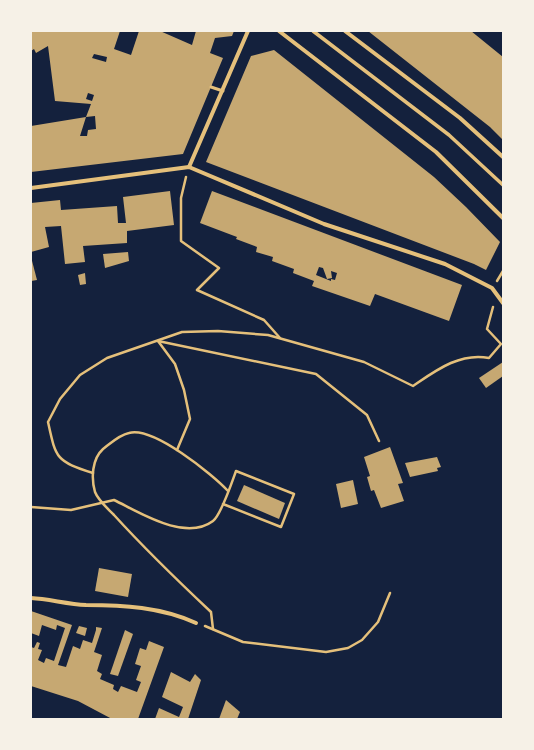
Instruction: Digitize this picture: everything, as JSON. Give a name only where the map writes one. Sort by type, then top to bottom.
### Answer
[{"type":"street","points":[[189,168],[248,31]]},
{"type":"street","points":[[279,31],[436,152],[503,218]]},
{"type":"street","points":[[313,31],[449,135],[503,185]]},
{"type":"street","points":[[345,31],[460,118],[503,157]]},
{"type":"street","points":[[31,188],[189,168],[324,224],[445,264],[492,288],[503,303]]},
{"type":"street","points":[[31,598],[85,605],[129,605],[180,615],[196,623]]},
{"type":"lane","points":[[211,87],[222,91]]},
{"type":"path","points":[[182,189],[181,240],[219,268],[197,290],[264,320],[280,339]]},
{"type":"path","points":[[93,473],[67,464],[54,450],[48,422],[60,399],[80,375],[107,358],[182,332],[218,331],[268,335],[364,362],[413,386],[457,360],[480,356],[489,358],[493,354],[501,344],[487,329],[496,294]]},
{"type":"path","points":[[158,341],[316,374],[367,415],[379,441]]},
{"type":"path","points":[[158,341],[175,364],[184,390],[190,419],[177,450]]},
{"type":"path","points":[[213,629],[211,612],[131,534],[95,493],[92,479],[94,465],[101,452],[115,440],[130,432],[150,436],[177,450],[213,476],[228,492]]},
{"type":"path","points":[[31,507],[71,510],[114,500],[157,522],[197,528],[214,521],[223,504],[236,471],[294,494],[281,527],[223,504]]},
{"type":"path","points":[[196,623],[243,642],[326,652],[348,648],[362,640],[378,622],[390,593]]},
{"type":"building","points":[[31,31],[120,31],[114,49],[131,55],[139,31],[160,31],[192,45],[196,31],[234,31],[232,36],[215,38],[210,53],[223,58],[183,154],[31,172],[31,126],[86,117],[91,104],[55,101],[48,46],[36,53],[34,49],[31,51]],"holes":[[[94,54],[107,57],[106,62],[92,58]],[[88,93],[94,95],[92,101],[86,99]],[[95,116],[96,129],[88,130],[87,136],[80,136],[86,117]]]},
{"type":"building","points":[[368,31],[471,31],[503,57],[503,140],[490,127]]},
{"type":"building","points":[[274,50],[434,177],[500,242],[486,270],[474,264],[206,162],[251,56]]},
{"type":"building","points":[[170,191],[174,225],[127,231],[127,243],[83,246],[85,262],[65,264],[61,226],[45,227],[49,247],[31,252],[31,203],[60,200],[61,210],[117,206],[118,223],[126,223],[123,197]]},
{"type":"building","points":[[212,191],[462,285],[449,321],[375,294],[370,306],[312,286],[314,281],[293,273],[294,269],[272,261],[273,257],[256,252],[257,247],[236,239],[237,237],[200,223]],"holes":[[[319,267],[323,268],[327,279],[332,278],[331,271],[337,273],[335,280],[331,279],[331,281],[316,275]]]},
{"type":"building","points":[[128,252],[129,261],[105,268],[103,254]]},
{"type":"building","points":[[31,257],[37,280],[31,281]]},
{"type":"building","points":[[85,273],[86,284],[80,285],[78,275]]},
{"type":"building","points":[[503,362],[503,376],[486,388],[479,378]]},
{"type":"building","points":[[390,447],[403,483],[398,484],[404,501],[381,508],[374,490],[371,491],[367,477],[370,476],[364,457]]},
{"type":"building","points":[[437,457],[441,467],[437,468],[438,471],[410,477],[405,463]]},
{"type":"building","points":[[353,480],[358,504],[341,508],[336,484]]},
{"type":"building","points":[[244,485],[285,503],[279,519],[237,501]]},
{"type":"building","points":[[99,568],[132,574],[128,597],[95,591]]},
{"type":"building","points":[[31,611],[72,625],[58,665],[66,667],[73,646],[80,649],[83,640],[92,643],[96,627],[102,628],[94,652],[102,655],[97,671],[102,674],[100,679],[114,685],[113,689],[118,692],[121,686],[137,692],[141,682],[136,680],[141,666],[135,664],[140,648],[146,650],[149,641],[164,647],[138,719],[112,719],[78,701],[31,686],[31,647],[34,648],[37,642],[40,643],[38,649],[42,650],[38,660],[44,663],[46,658],[54,661],[65,628],[57,625],[56,630],[42,625],[39,636],[31,633]]},
{"type":"building","points":[[79,626],[87,628],[85,636],[76,633]]},
{"type":"building","points":[[125,630],[133,634],[118,676],[110,674]]},
{"type":"building","points":[[171,672],[190,682],[195,674],[201,680],[188,719],[155,719],[159,708],[179,717],[183,707],[162,697]]},
{"type":"building","points":[[226,700],[240,712],[237,719],[219,719]]}]
